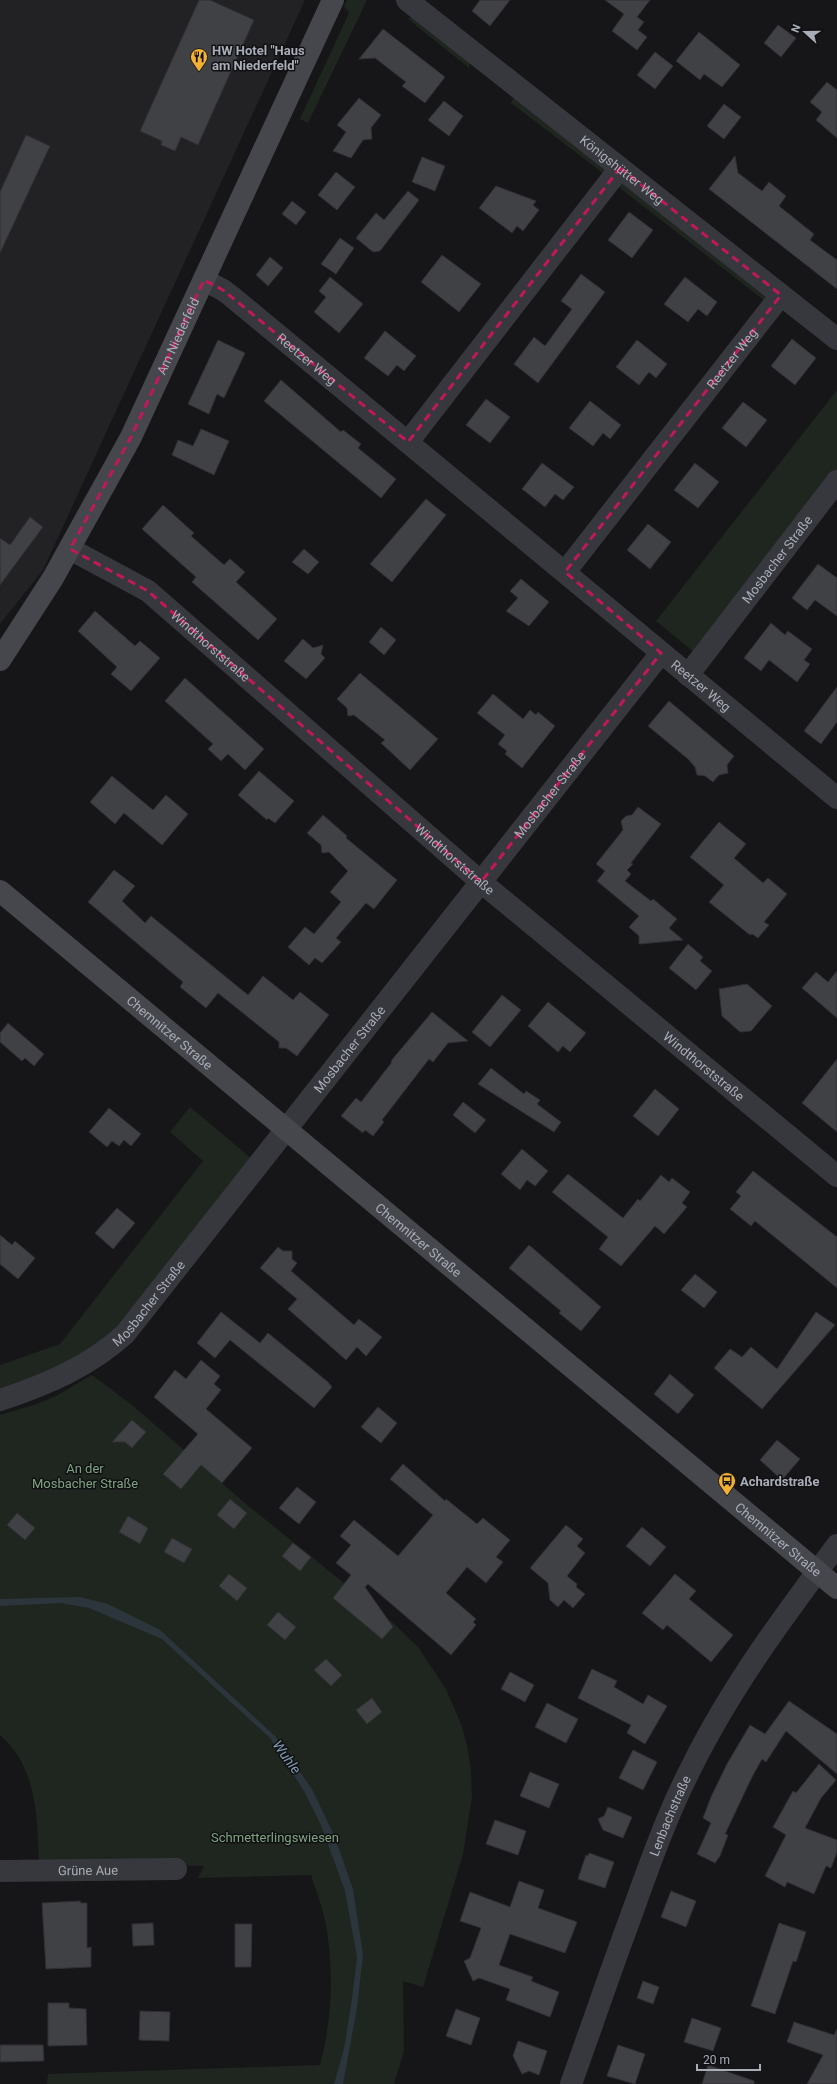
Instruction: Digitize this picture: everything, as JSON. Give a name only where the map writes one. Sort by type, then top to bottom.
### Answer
[{"type":"main road","name":"Am Niederfeld","points":[[0,660],[70,549],[131,437],[333,0]]},
{"type":"main road","name":"Chemnitzer Straße","points":[[0,891],[837,1588]]},
{"type":"street","name":"Königshütter Weg","points":[[406,0],[837,339]]},
{"type":"street","points":[[408,442],[620,168]]},
{"type":"street","name":"Reetzer Weg","points":[[204,280],[223,290],[837,798]]},
{"type":"street","name":"Reetzer Weg","points":[[565,572],[781,295]]},
{"type":"street","name":"Mosbacher Straße","points":[[688,675],[837,481]]},
{"type":"street","name":"Windthorststraße","points":[[70,549],[148,591],[481,882],[837,1176]]},
{"type":"street","name":"Mosbacher Straße","points":[[0,1400],[62,1376],[110,1348],[140,1316],[661,653]]},
{"type":"street","points":[[817,1571],[837,1545]]},
{"type":"street","name":"Lenbachstraße","points":[[571,2084],[648,1866],[667,1817],[692,1765],[726,1703],[758,1654],[817,1571]]},
{"type":"street","name":"Grüne Aue","points":[[0,1871],[176,1869]]},
{"type":"highlighted area","points":[[620,168],[781,295],[565,572],[661,653],[481,882],[148,591],[70,549],[131,437],[204,280],[223,290],[408,442]]},
{"type":"shaded area","points":[[0,0],[305,0],[43,570],[0,624]]},
{"type":"green space","points":[[347,0],[367,0],[308,123],[300,119],[349,13],[344,6]]},
{"type":"green space","points":[[416,15],[471,59],[469,68],[408,19]]},
{"type":"green space","points":[[518,97],[604,164],[604,174],[511,103],[513,99]]},
{"type":"green space","points":[[625,182],[766,292],[765,301],[616,185]]},
{"type":"green space","points":[[837,390],[837,470],[699,652],[695,653],[656,621]]},
{"type":"green space","points":[[190,1107],[251,1158],[121,1324],[100,1343],[53,1370],[0,1389],[0,1365],[60,1344],[203,1161],[170,1132]]},
{"type":"green space","points":[[92,1375],[132,1405],[245,1503],[392,1622],[418,1647],[446,1689],[461,1724],[467,1745],[471,1770],[472,1797],[463,1854],[423,1987],[403,1981],[404,2051],[394,2084],[47,2084],[48,2074],[320,2065],[329,2013],[331,1978],[329,1942],[321,1906],[311,1875],[198,1878],[204,1866],[39,1864],[36,1812],[29,1778],[13,1748],[0,1735],[0,1415],[34,1405],[56,1396]]},
{"type":"water","name":"Wuhle","points":[[80,1597],[108,1604],[160,1630],[275,1736],[312,1789],[334,1835],[353,1889],[363,1954],[357,2008],[343,2084],[334,2084],[344,2049],[357,1957],[345,1891],[321,1825],[304,1791],[270,1738],[162,1639],[89,1608],[60,1603],[0,1606],[0,1599]]},
{"type":"building","name":"HW Hotel \"Haus am Niederfeld\"","points":[[199,0],[210,0],[254,20],[198,145],[181,137],[175,151],[161,145],[162,141],[140,131]]},
{"type":"building","points":[[480,0],[510,0],[490,26],[472,11]]},
{"type":"building","points":[[605,0],[650,0],[637,17],[644,22],[638,30],[647,37],[637,50],[612,31],[624,14]]},
{"type":"building","points":[[778,25],[796,38],[781,57],[764,43]]},
{"type":"building","points":[[383,29],[445,77],[425,103],[402,86],[406,82],[375,58],[359,59]]},
{"type":"building","points":[[699,32],[740,65],[722,87],[704,74],[700,80],[676,61]]},
{"type":"building","points":[[655,52],[673,66],[655,89],[637,75]]},
{"type":"building","points":[[827,82],[837,90],[837,138],[816,120],[822,112],[810,102]]},
{"type":"building","points":[[359,98],[381,115],[371,128],[372,139],[363,140],[351,158],[333,151],[346,132],[337,125]]},
{"type":"building","points":[[444,101],[463,116],[449,136],[428,120]]},
{"type":"building","points":[[724,104],[741,117],[724,139],[707,126]]},
{"type":"building","points":[[26,135],[50,146],[0,253],[0,192]]},
{"type":"building","points":[[735,156],[738,173],[762,191],[769,182],[786,196],[779,206],[814,234],[810,240],[837,260],[837,289],[709,189]]},
{"type":"building","points":[[422,157],[445,166],[435,191],[412,182]]},
{"type":"building","points":[[336,172],[355,187],[337,210],[318,195]]},
{"type":"building","points":[[496,186],[536,201],[533,205],[539,210],[523,231],[517,226],[512,233],[479,208]]},
{"type":"building","points":[[408,191],[419,200],[380,251],[373,252],[356,238],[376,213],[384,220]]},
{"type":"building","points":[[292,201],[306,212],[296,225],[282,214]]},
{"type":"building","points":[[629,212],[653,230],[632,258],[608,240]]},
{"type":"building","points":[[340,238],[354,248],[336,274],[321,264]]},
{"type":"building","points":[[442,255],[481,284],[459,312],[421,282]]},
{"type":"building","points":[[270,257],[283,268],[268,286],[256,275]]},
{"type":"building","points":[[581,274],[605,292],[538,383],[514,364],[534,337],[545,346],[572,309],[561,301]]},
{"type":"building","points":[[330,277],[363,304],[339,333],[314,312],[326,297],[319,291]]},
{"type":"building","points":[[685,277],[717,302],[707,316],[698,309],[688,322],[664,304]]},
{"type":"building","points":[[385,331],[416,356],[404,371],[397,365],[388,376],[364,358]]},
{"type":"building","points":[[792,339],[816,358],[795,385],[771,366]]},
{"type":"building","points":[[218,340],[245,353],[224,398],[217,394],[209,414],[188,404]]},
{"type":"building","points":[[637,340],[667,364],[656,378],[649,372],[639,385],[616,367]]},
{"type":"building","points":[[281,380],[341,432],[343,430],[361,444],[358,448],[396,479],[381,498],[264,401]]},
{"type":"building","points":[[486,399],[510,417],[490,443],[466,425]]},
{"type":"building","points":[[590,401],[621,425],[610,439],[603,433],[593,446],[569,428]]},
{"type":"building","points":[[743,402],[767,420],[746,447],[722,428]]},
{"type":"building","points":[[201,429],[229,441],[214,475],[172,455],[178,440],[193,446]]},
{"type":"building","points":[[542,463],[574,487],[563,500],[555,494],[545,507],[522,489]]},
{"type":"building","points":[[695,463],[719,482],[698,508],[674,490]]},
{"type":"building","points":[[426,499],[446,515],[392,582],[370,564]]},
{"type":"building","points":[[163,505],[194,533],[191,536],[224,565],[230,559],[245,572],[236,582],[277,619],[258,640],[192,582],[196,577],[142,529]]},
{"type":"building","points":[[30,517],[43,527],[0,585],[0,538],[10,545]]},
{"type":"building","points":[[648,524],[671,542],[650,569],[627,550]]},
{"type":"building","points":[[304,549],[319,562],[308,574],[292,562]]},
{"type":"building","points":[[818,564],[837,578],[837,616],[815,600],[807,610],[792,598]]},
{"type":"building","points":[[521,579],[549,602],[529,626],[506,611],[518,598],[510,591]]},
{"type":"building","points":[[95,611],[135,646],[140,641],[160,658],[131,691],[111,674],[117,667],[78,631]]},
{"type":"building","points":[[771,623],[785,635],[788,631],[812,649],[804,660],[810,664],[797,682],[769,660],[761,671],[744,658]]},
{"type":"building","points":[[381,627],[396,640],[384,655],[369,642]]},
{"type":"building","points":[[303,639],[313,648],[323,645],[321,654],[325,658],[306,679],[284,661]]},
{"type":"building","points":[[360,673],[438,739],[410,770],[381,743],[385,740],[354,715],[348,716],[347,708],[337,699]]},
{"type":"building","points":[[185,678],[264,749],[245,770],[228,754],[221,761],[208,749],[213,744],[165,701]]},
{"type":"building","points":[[837,687],[837,722],[821,744],[804,731]]},
{"type":"building","points":[[493,694],[523,719],[530,710],[536,715],[538,712],[555,726],[522,768],[505,754],[507,751],[498,744],[505,735],[477,713]]},
{"type":"building","points":[[669,701],[734,756],[727,765],[728,773],[719,775],[713,782],[705,776],[697,775],[695,767],[688,759],[648,726]]},
{"type":"building","points":[[259,771],[294,801],[275,823],[268,818],[267,820],[238,795]]},
{"type":"building","points":[[112,776],[153,810],[166,795],[188,814],[162,845],[124,813],[115,824],[90,802]]},
{"type":"building","points":[[638,807],[661,824],[631,863],[633,864],[627,870],[631,874],[625,881],[651,901],[653,899],[677,919],[669,928],[683,940],[639,944],[639,936],[629,927],[639,916],[597,881],[605,871],[596,864],[623,830],[621,821],[626,816],[632,815]]},
{"type":"building","points":[[323,815],[347,836],[346,838],[397,880],[374,909],[366,903],[336,938],[341,942],[322,963],[315,958],[309,965],[288,947],[305,927],[314,934],[341,902],[330,892],[348,871],[329,852],[322,853],[321,845],[307,833]]},
{"type":"building","points":[[719,822],[746,844],[734,858],[763,883],[768,878],[787,894],[764,922],[769,925],[758,938],[752,934],[750,935],[709,902],[724,885],[690,857]]},
{"type":"building","points":[[114,870],[135,886],[122,901],[145,923],[151,916],[248,995],[263,976],[293,1000],[300,992],[329,1015],[297,1056],[286,1048],[279,1048],[279,1042],[218,993],[206,1008],[180,987],[183,982],[88,902]]},
{"type":"building","points":[[688,944],[703,957],[700,961],[712,971],[696,990],[669,968]]},
{"type":"building","points":[[837,971],[837,1018],[802,988],[816,972],[828,982]]},
{"type":"building","points":[[747,984],[772,1006],[751,1031],[740,1032],[722,1016],[719,989]]},
{"type":"building","points":[[502,995],[521,1010],[490,1047],[472,1032]]},
{"type":"building","points":[[548,1002],[586,1033],[570,1052],[563,1046],[558,1052],[528,1026]]},
{"type":"building","points":[[432,1012],[468,1041],[448,1043],[433,1062],[429,1059],[382,1120],[384,1122],[373,1136],[365,1130],[363,1133],[341,1116],[356,1098],[361,1102],[392,1062],[391,1061]]},
{"type":"building","points":[[8,1023],[44,1054],[34,1066],[25,1058],[22,1061],[0,1042],[0,1033]]},
{"type":"building","points":[[837,1059],[837,1132],[802,1103]]},
{"type":"building","points":[[491,1068],[524,1094],[526,1091],[540,1100],[537,1104],[561,1122],[554,1132],[478,1084]]},
{"type":"building","points":[[655,1089],[679,1109],[658,1136],[633,1116]]},
{"type":"building","points":[[463,1102],[486,1120],[475,1133],[453,1115]]},
{"type":"building","points":[[109,1108],[141,1134],[131,1146],[124,1140],[119,1146],[112,1141],[107,1147],[89,1132]]},
{"type":"building","points":[[522,1149],[548,1171],[535,1186],[527,1180],[520,1190],[501,1174]]},
{"type":"building","points":[[753,1171],[837,1237],[837,1288],[755,1221],[751,1226],[730,1209],[741,1196],[736,1192]]},
{"type":"building","points":[[568,1174],[623,1218],[638,1199],[640,1201],[661,1175],[669,1182],[672,1178],[690,1192],[682,1203],[687,1207],[664,1234],[655,1226],[621,1266],[599,1249],[608,1237],[552,1192]]},
{"type":"building","points":[[117,1208],[135,1223],[113,1249],[95,1233]]},
{"type":"building","points":[[0,1235],[12,1245],[15,1241],[35,1258],[18,1279],[0,1264]]},
{"type":"building","points":[[529,1245],[601,1307],[581,1331],[559,1313],[561,1311],[509,1268]]},
{"type":"building","points":[[278,1247],[283,1251],[292,1251],[292,1259],[297,1263],[291,1271],[354,1325],[359,1319],[382,1337],[366,1356],[357,1347],[346,1360],[288,1309],[297,1299],[260,1268]]},
{"type":"building","points":[[695,1274],[717,1292],[704,1308],[681,1290]]},
{"type":"building","points":[[221,1312],[260,1343],[268,1333],[328,1382],[332,1387],[314,1408],[230,1340],[215,1358],[197,1343]]},
{"type":"building","points":[[816,1312],[835,1325],[762,1409],[714,1368],[730,1349],[742,1357],[751,1347],[777,1369]]},
{"type":"building","points":[[201,1360],[220,1376],[214,1384],[221,1390],[206,1409],[252,1448],[222,1483],[201,1465],[181,1489],[163,1474],[198,1434],[154,1397],[175,1370],[186,1379]]},
{"type":"building","points":[[670,1374],[694,1395],[678,1414],[654,1394]]},
{"type":"building","points":[[378,1407],[397,1423],[381,1443],[361,1427]]},
{"type":"building","points":[[132,1420],[146,1432],[132,1448],[125,1442],[112,1442]]},
{"type":"building","points":[[777,1440],[800,1459],[782,1480],[760,1460]]},
{"type":"building","points":[[403,1464],[445,1501],[446,1499],[477,1524],[483,1518],[510,1540],[496,1557],[503,1562],[486,1583],[467,1567],[446,1593],[476,1619],[473,1622],[476,1625],[451,1655],[368,1584],[365,1587],[393,1627],[382,1639],[333,1598],[351,1575],[336,1563],[351,1545],[340,1536],[354,1520],[398,1556],[433,1515],[390,1479]]},
{"type":"building","points":[[297,1487],[316,1502],[299,1524],[279,1508]]},
{"type":"building","points":[[230,1499],[247,1513],[234,1529],[217,1515]]},
{"type":"building","points":[[17,1513],[35,1528],[25,1540],[7,1525]]},
{"type":"building","points":[[128,1516],[148,1528],[140,1544],[119,1532]]},
{"type":"building","points":[[566,1525],[583,1539],[577,1546],[585,1553],[567,1576],[577,1584],[576,1587],[585,1594],[573,1608],[564,1600],[558,1607],[550,1600],[548,1583],[530,1568]]},
{"type":"building","points":[[642,1527],[666,1547],[650,1566],[626,1546]]},
{"type":"building","points":[[172,1538],[192,1549],[184,1563],[164,1552]]},
{"type":"building","points":[[293,1543],[311,1557],[300,1571],[282,1556]]},
{"type":"building","points":[[229,1574],[247,1588],[237,1601],[219,1586]]},
{"type":"building","points":[[675,1574],[696,1591],[689,1599],[733,1635],[711,1662],[667,1625],[663,1630],[642,1613]]},
{"type":"building","points":[[278,1612],[296,1627],[285,1640],[267,1625]]},
{"type":"building","points":[[326,1659],[342,1675],[331,1686],[314,1670]]},
{"type":"building","points":[[592,1669],[617,1681],[614,1687],[643,1704],[648,1695],[667,1706],[645,1744],[627,1733],[631,1725],[578,1698]]},
{"type":"building","points":[[510,1672],[534,1685],[525,1702],[501,1689]]},
{"type":"building","points":[[372,1698],[382,1712],[367,1724],[356,1710]]},
{"type":"building","points":[[789,1701],[837,1734],[837,1774],[786,1731],[766,1762],[762,1759],[752,1777],[725,1834],[728,1835],[720,1856],[715,1863],[697,1854],[711,1823],[703,1818],[711,1797],[727,1764],[750,1725],[765,1734]]},
{"type":"building","points":[[547,1703],[578,1719],[566,1743],[535,1727]]},
{"type":"building","points":[[633,1750],[657,1762],[643,1790],[619,1778]]},
{"type":"building","points":[[819,1764],[836,1780],[821,1798],[805,1828],[837,1840],[837,1852],[831,1868],[826,1866],[814,1894],[787,1882],[785,1887],[765,1876],[786,1835],[773,1827],[793,1791],[796,1793]]},
{"type":"building","points":[[530,1772],[559,1784],[549,1808],[520,1796]]},
{"type":"building","points":[[608,1807],[632,1817],[623,1838],[603,1830],[598,1819],[604,1816]]},
{"type":"building","points":[[495,1820],[526,1831],[518,1855],[486,1844]]},
{"type":"building","points":[[589,1853],[614,1862],[605,1888],[578,1879],[586,1855],[588,1856]]},
{"type":"building","points":[[519,1881],[544,1890],[538,1908],[577,1922],[565,1953],[510,1934],[499,1965],[533,1977],[531,1981],[559,1992],[550,2017],[506,2000],[510,1989],[479,1978],[473,1981],[464,1961],[470,1958],[481,1928],[460,1921],[470,1892],[510,1907]]},
{"type":"building","points":[[671,1891],[696,1901],[686,1927],[661,1917]]},
{"type":"building","points":[[80,1901],[81,1903],[87,1903],[87,1948],[91,1947],[91,1967],[46,1969],[42,1903]]},
{"type":"building","points":[[153,1923],[154,1945],[133,1946],[132,1924]]},
{"type":"building","points":[[779,1923],[806,1932],[796,1962],[793,1961],[775,2014],[751,2006]]},
{"type":"building","points":[[235,1924],[252,1924],[251,1967],[235,1967]]},
{"type":"building","points":[[643,1981],[659,1987],[653,2004],[637,1998]]},
{"type":"building","points":[[48,2003],[69,2003],[69,2008],[86,2009],[87,2045],[48,2046]]},
{"type":"building","points":[[456,2009],[480,2018],[471,2045],[446,2036]]},
{"type":"building","points":[[140,2011],[170,2012],[169,2041],[139,2040]]},
{"type":"building","points":[[692,2018],[721,2028],[713,2051],[684,2042]]},
{"type":"building","points":[[794,2022],[834,2035],[837,2029],[837,2084],[807,2084],[823,2055],[787,2042]]},
{"type":"building","points":[[518,2041],[547,2051],[539,2075],[529,2071],[522,2074],[513,2056]]},
{"type":"building","points":[[0,2045],[43,2045],[44,2061],[0,2062]]},
{"type":"building","points":[[618,2045],[645,2054],[635,2084],[607,2076]]},
{"type":"building","points":[[708,2065],[754,2081],[754,2084],[702,2084]]},
{"type":"place","name":"HW Hotel \"Haus am Niederfeld\"","points":[[199,72]]},
{"type":"place","name":"Achardstraße","points":[[727,1496]]},
{"type":"park label","name":"An der Mosbacher Straße","points":[[85,1476]]},
{"type":"park label","name":"Schmetterlingswiesen","points":[[275,1837]]}]
